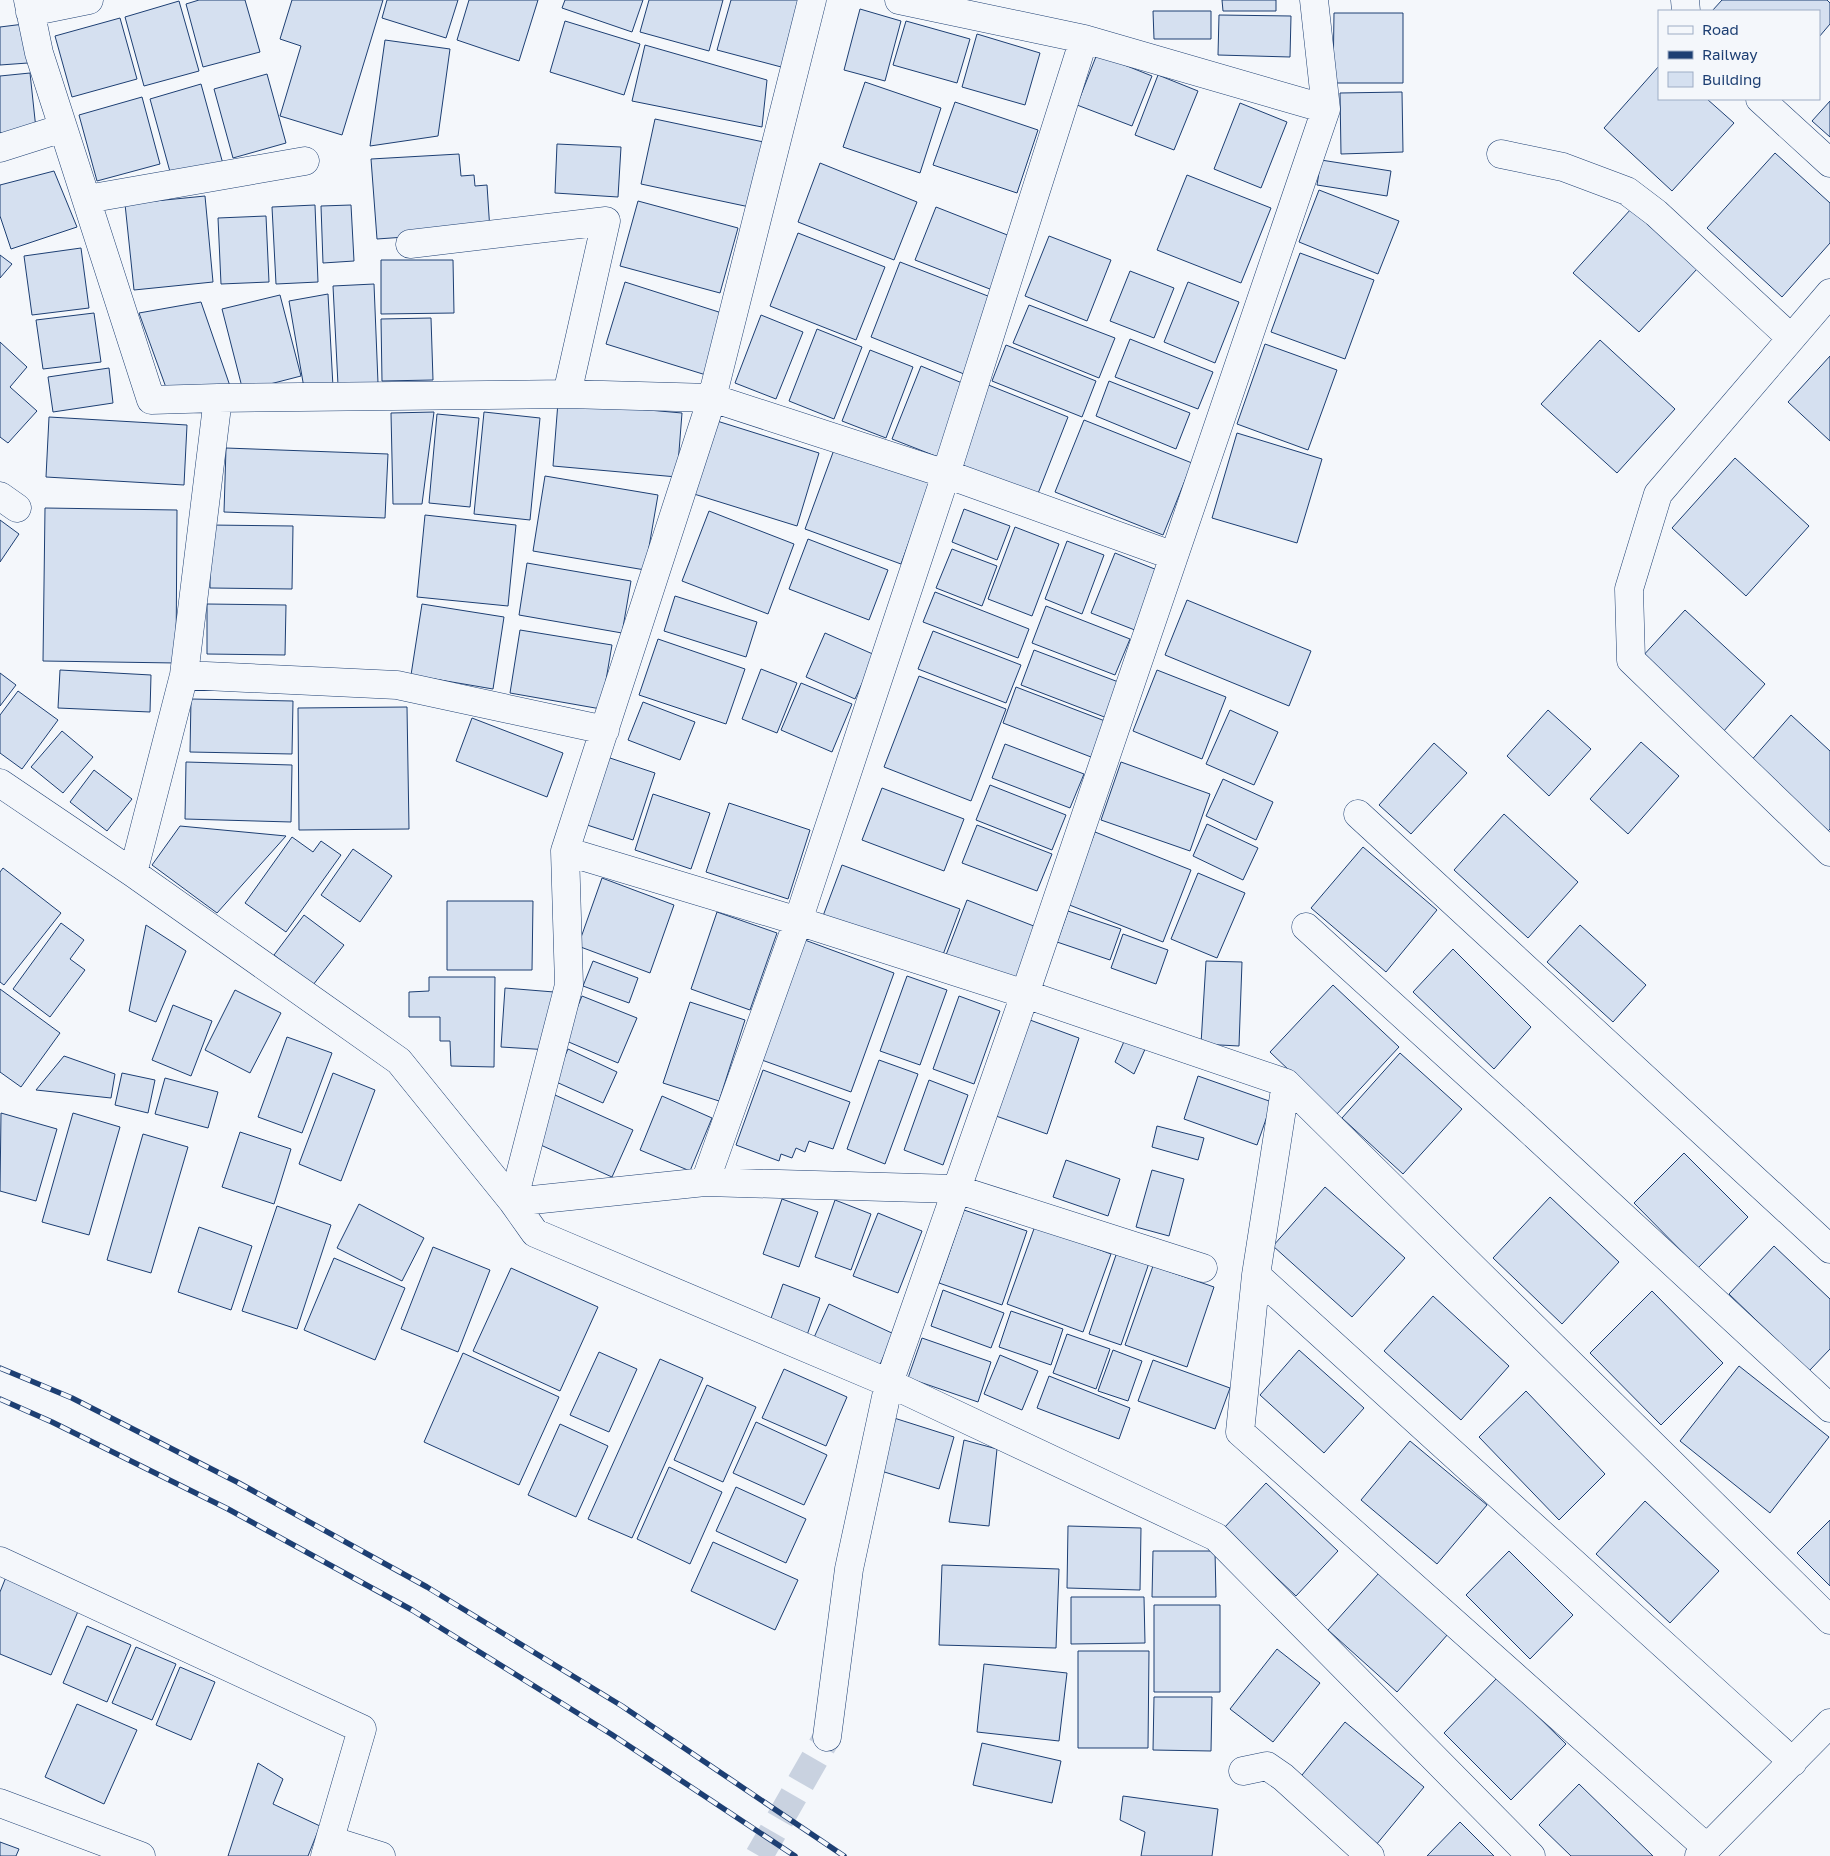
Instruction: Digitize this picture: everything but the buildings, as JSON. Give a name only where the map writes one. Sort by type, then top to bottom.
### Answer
[{"type":"street","points":[[89,0],[29,6],[39,53],[151,400],[567,394],[712,398],[946,474],[1174,556]]},
{"type":"street","points":[[513,1202],[569,985],[565,851],[712,398],[812,0]]},
{"type":"street","points":[[899,0],[1084,38],[1326,109]]},
{"type":"street","points":[[827,1737],[849,1570],[889,1384],[1025,994],[1326,109],[1314,0]]},
{"type":"street","points":[[705,1182],[798,922],[946,474],[1084,38]]},
{"type":"street","points":[[1761,100],[1830,163]]},
{"type":"street","points":[[0,148],[63,128]]},
{"type":"street","points":[[1502,154],[1563,167],[1627,191],[1656,213],[1791,338]]},
{"type":"street","points":[[87,199],[305,161]]},
{"type":"street","points":[[410,244],[606,221],[567,394]]},
{"type":"street","points":[[1830,293],[1658,494],[1629,589],[1631,660],[1830,852]]},
{"type":"street","points":[[133,873],[184,676],[218,398]]},
{"type":"street","points":[[184,676],[397,685],[605,730]]},
{"type":"street","points":[[0,783],[133,873],[399,1061],[513,1202],[535,1233],[889,1384],[1216,1537],[1531,1856]]},
{"type":"street","points":[[1358,814],[1830,1250]]},
{"type":"street","points":[[565,851],[1025,994],[1286,1084],[1830,1620]]},
{"type":"street","points":[[1306,927],[1524,1125],[1830,1408]]},
{"type":"street","points":[[1286,1084],[1256,1276],[1240,1432],[1703,1852],[1830,1723]]},
{"type":"street","points":[[513,1202],[705,1182],[956,1189],[1203,1268]]},
{"type":"street","points":[[1256,1276],[1792,1762]]},
{"type":"street","points":[[0,1561],[362,1729],[328,1848],[381,1856]]},
{"type":"street","points":[[1243,1771],[1267,1766],[1283,1777],[1370,1856]]},
{"type":"street","points":[[0,1803],[140,1856]]},
{"type":"tunnel","points":[[759,1856],[827,1737]]},
{"type":"railway","points":[[0,1368],[72,1398],[237,1482],[427,1587],[622,1706],[844,1856]]},
{"type":"railway","points":[[0,1399],[52,1422],[228,1509],[412,1610],[611,1734],[795,1856]]}]
